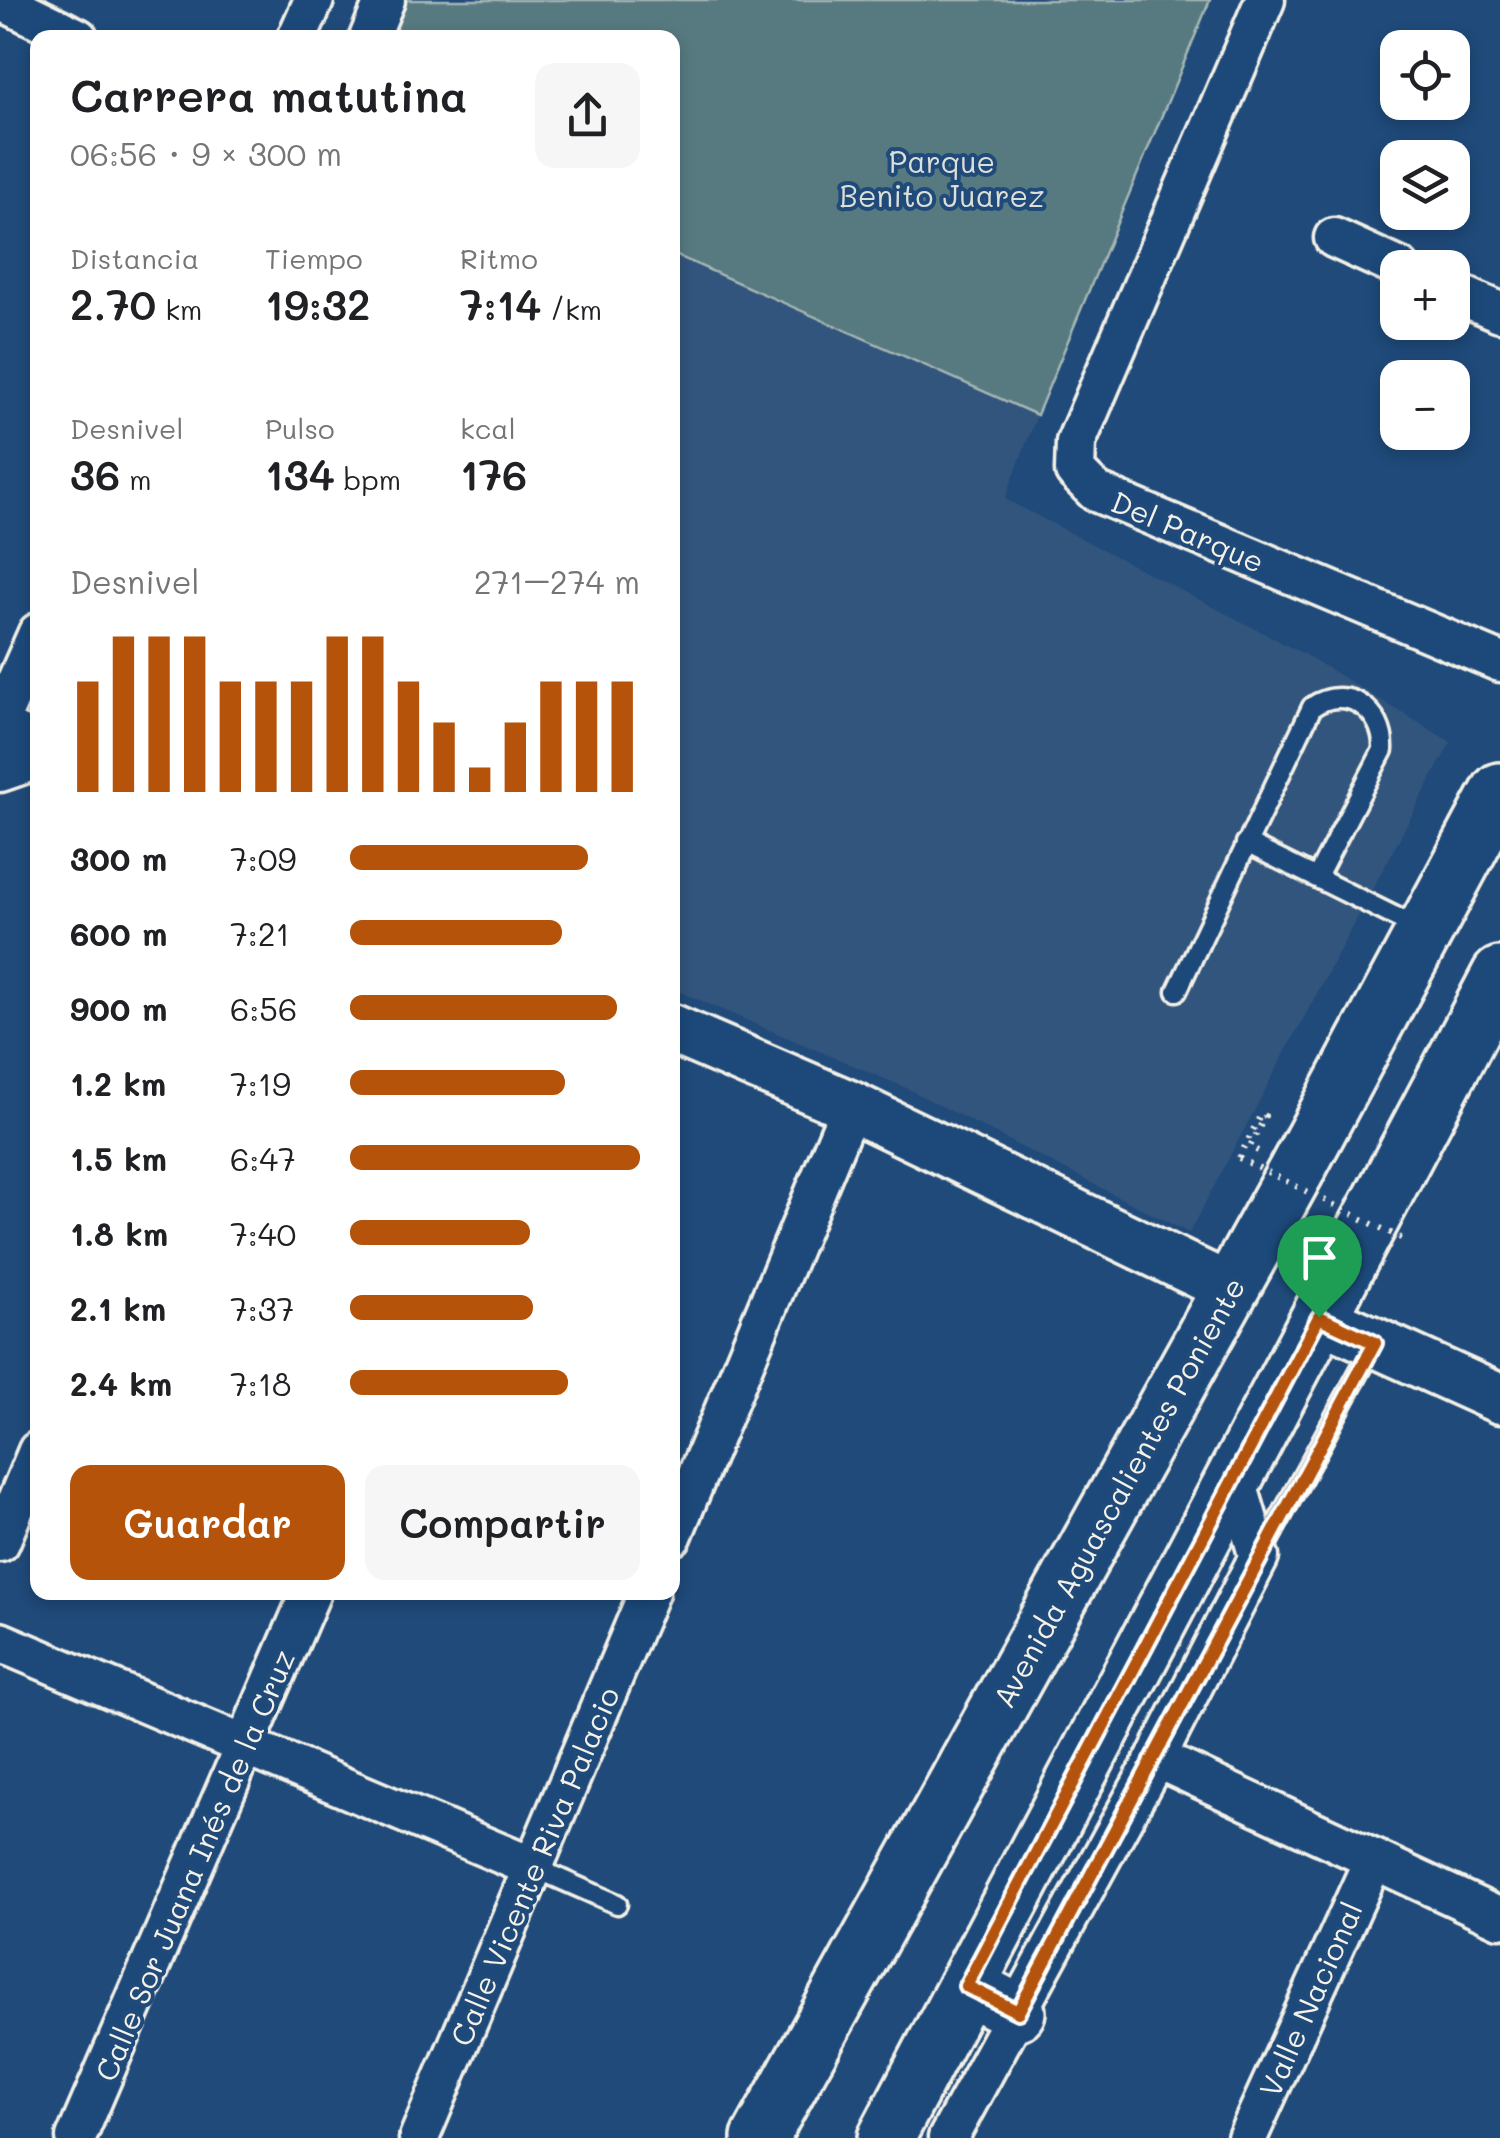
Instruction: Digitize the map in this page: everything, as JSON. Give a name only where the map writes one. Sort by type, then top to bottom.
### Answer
[{"type":"main road","name":"Avenida Aguascalientes Poniente","points":[[760,2138],[1231,1289],[1500,791]]},
{"type":"main road","points":[[886,2138],[1319,1317],[1494,1000]]},
{"type":"main road","points":[[966,1986],[1018,2012]]},
{"type":"street","points":[[0,0],[62,30]]},
{"type":"street","points":[[301,30],[314,0]]},
{"type":"street","points":[[372,30],[385,0]]},
{"type":"street","name":"Del Parque","points":[[1265,0],[1076,442],[1075,471],[1096,492],[1500,662]]},
{"type":"street","points":[[1334,238],[1380,259]]},
{"type":"street","points":[[1470,299],[1500,312]]},
{"type":"street","points":[[0,719],[30,651]]},
{"type":"street","points":[[0,732],[30,745]]},
{"type":"street","points":[[0,772],[30,763]]},
{"type":"street","points":[[680,1032],[850,1106],[1231,1289]]},
{"type":"street","points":[[680,1517],[850,1106]]},
{"type":"street","points":[[1319,1317],[1500,1399]]},
{"type":"street","points":[[0,1542],[30,1470]]},
{"type":"street","points":[[948,2138],[1156,1758],[1260,1557],[1235,1477]]},
{"type":"street","name":"Calle Sor Juana Inés de la Cruz","points":[[76,2138],[308,1600]]},
{"type":"street","name":"Calle Vicente Riva Palacio","points":[[418,2138],[646,1600]]},
{"type":"street","points":[[0,1642],[535,1868]]},
{"type":"street","points":[[1156,1758],[1500,1918]]},
{"type":"street","name":"Valle Nacional","points":[[1247,2138],[1374,1859]]},
{"type":"lane","points":[[1177,991],[1312,706],[1328,696],[1349,698],[1372,712],[1384,728],[1383,750],[1317,877]]},
{"type":"lane","points":[[1246,844],[1424,932]]},
{"type":"lane","points":[[1260,1557],[1375,1343]]},
{"type":"lane","points":[[535,1868],[618,1904]]},
{"type":"path","points":[[1250,1147],[1265,1116],[1261,1114],[1239,1158],[1407,1241]]},
{"type":"shaded area","points":[[680,257],[1037,415],[1005,499],[1304,654],[1451,742],[1189,1233],[906,1088],[680,992]]},
{"type":"green space","name":"Parque Benito Juarez","points":[[400,0],[1210,0],[1037,415],[680,257],[680,30],[387,30]]},
{"type":"route","points":[[1319,1317],[1375,1343],[1018,2012],[966,1986],[1319,1317]]}]
